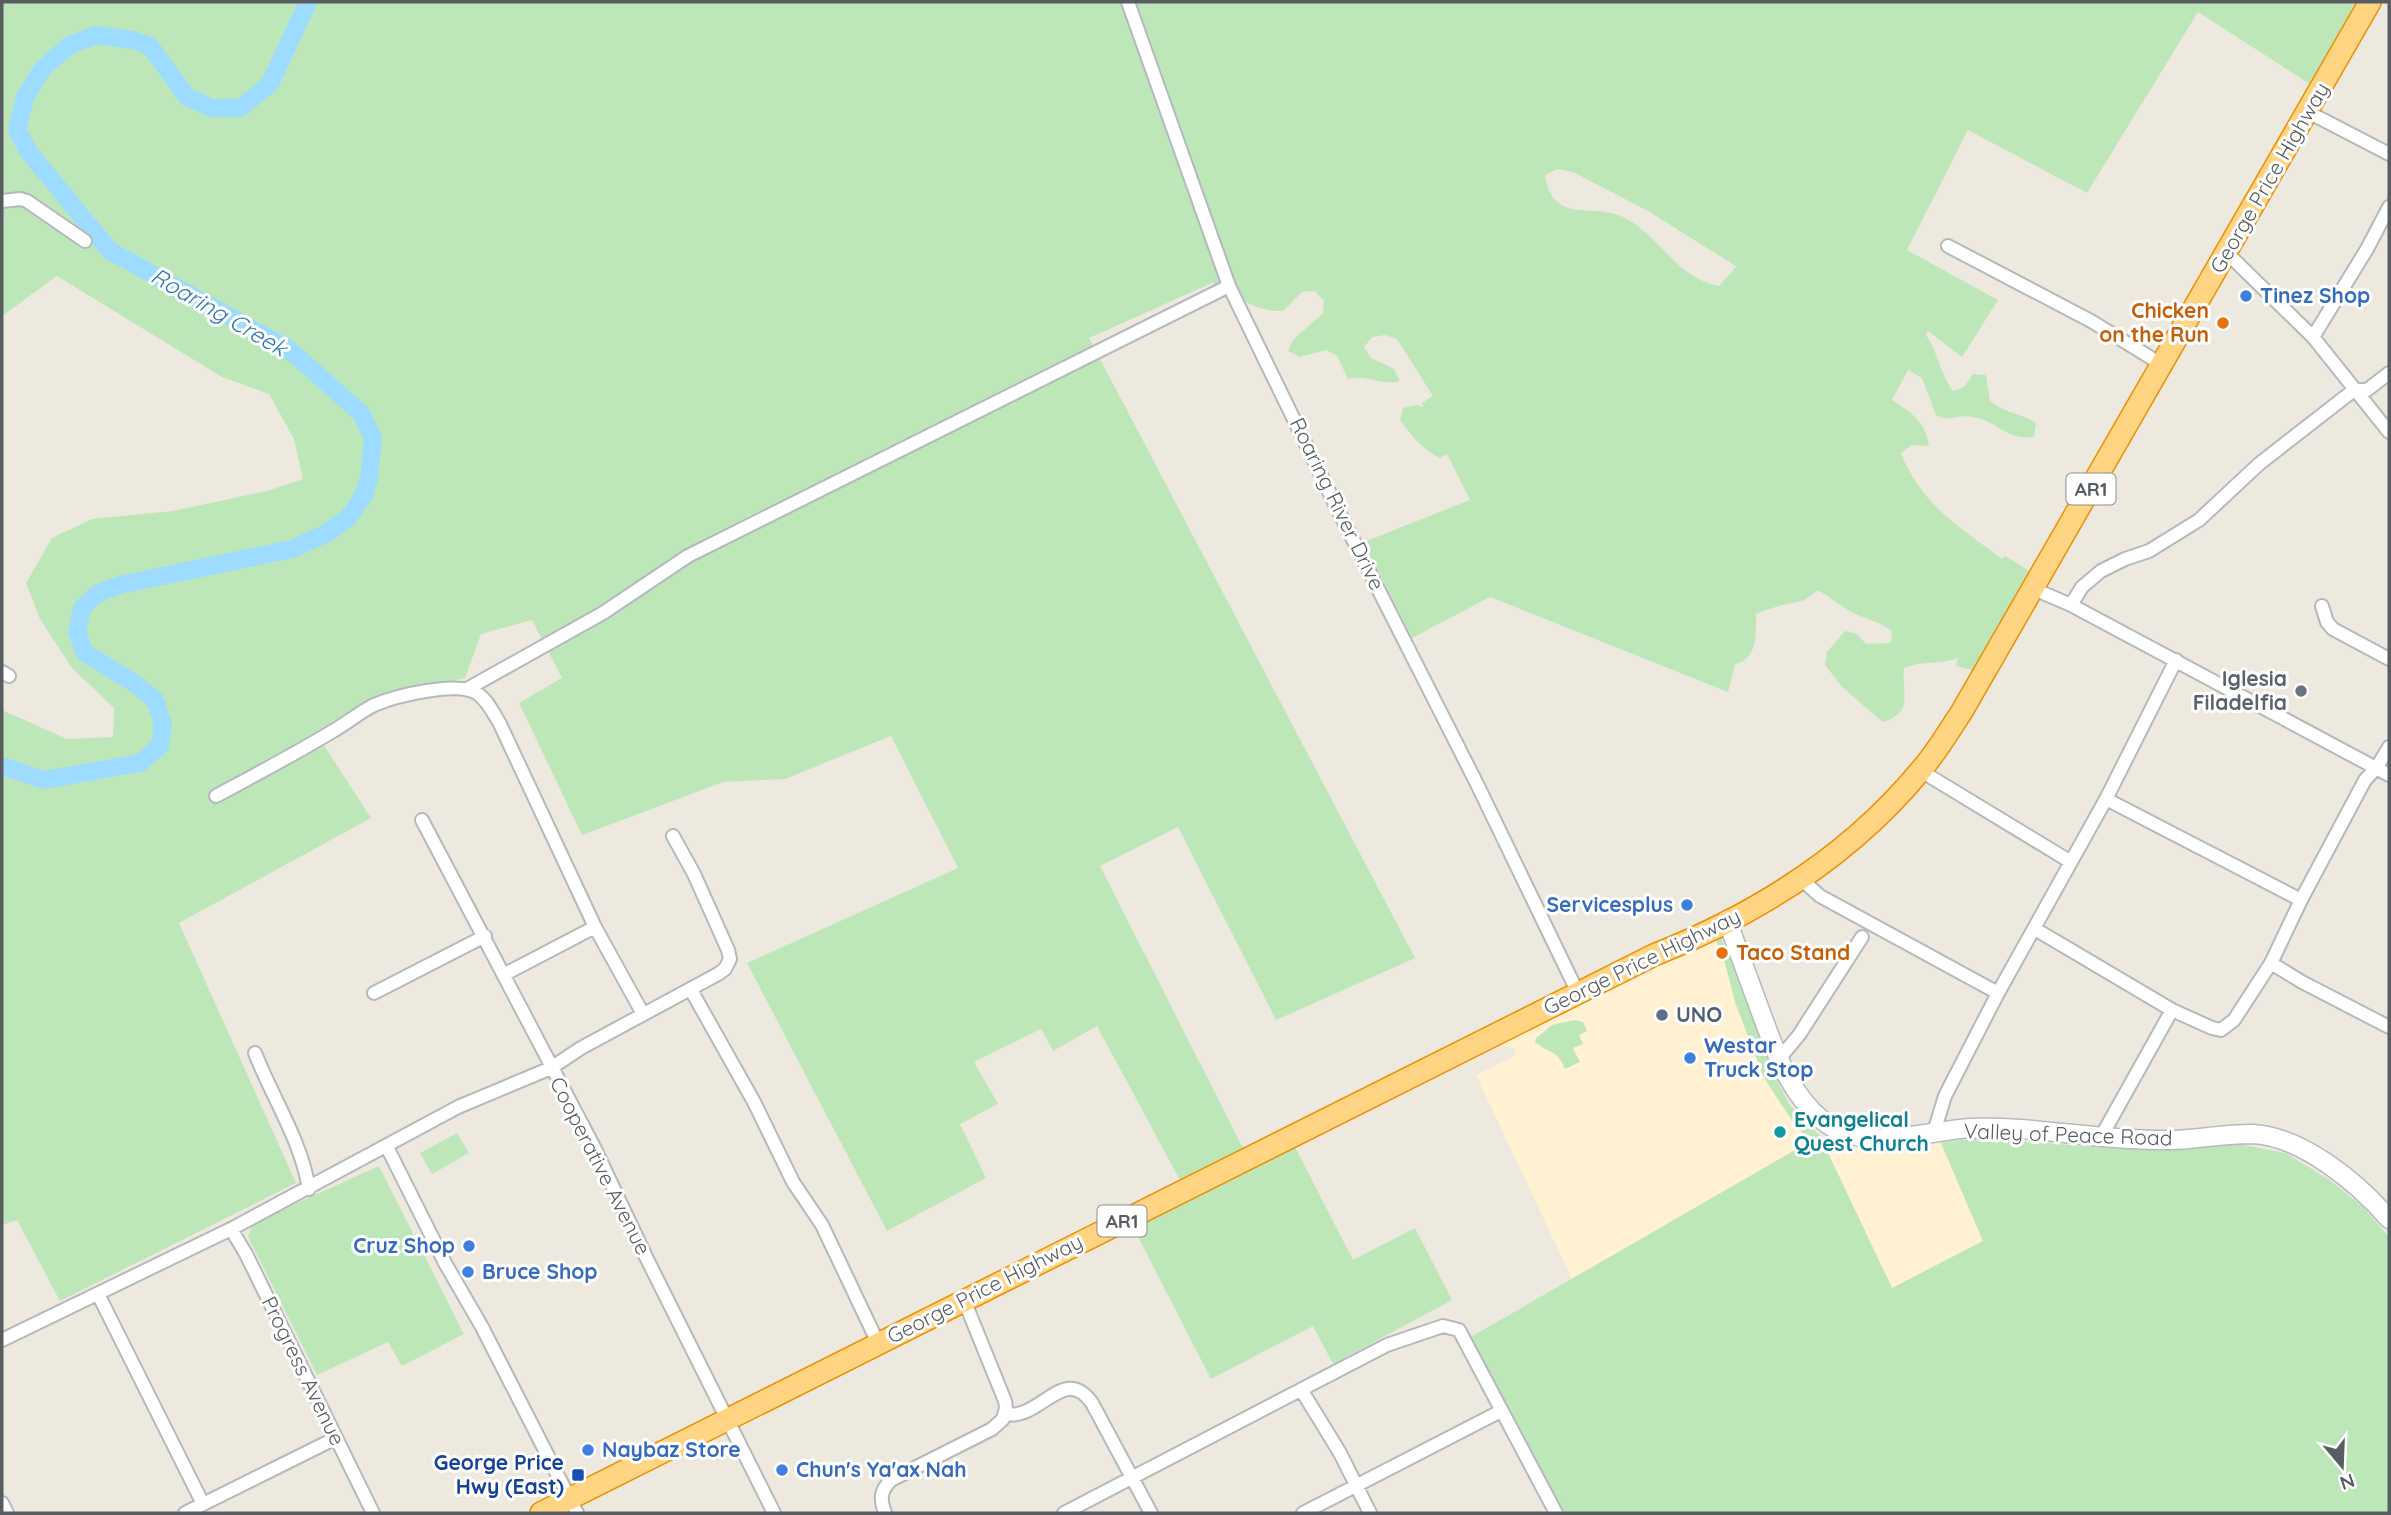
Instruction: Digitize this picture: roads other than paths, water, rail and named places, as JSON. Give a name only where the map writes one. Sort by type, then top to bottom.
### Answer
[{"type":"highway","name":"George Price Highway","points":[[541,1513],[573,1506],[727,1419],[1727,920],[1801,879],[1853,840],[1921,771],[1961,713],[2371,2]]},
{"type":"street","name":"Roaring River Drive","points":[[1128,2],[1228,286],[1578,993]]},
{"type":"street","points":[[2308,112],[2389,154]]},
{"type":"street","points":[[2,201],[27,201],[85,241]]},
{"type":"street","points":[[2313,337],[2367,249],[2389,207]]},
{"type":"street","points":[[1948,246],[2091,321],[2161,364]]},
{"type":"street","points":[[2226,253],[2313,337],[2389,432]]},
{"type":"street","points":[[467,689],[603,613],[688,556],[1228,286]]},
{"type":"street","points":[[2071,605],[2082,587],[2101,571],[2149,551],[2199,520],[2259,464],[2354,390],[2367,390],[2389,373]]},
{"type":"street","points":[[2034,589],[2071,605],[2176,660],[2389,775]]},
{"type":"street","points":[[2322,606],[2333,629],[2389,659]]},
{"type":"street","points":[[1934,1132],[1945,1097],[1998,993],[2106,799],[2176,660]]},
{"type":"street","points":[[216,796],[373,706],[396,698],[446,688],[477,692],[494,712],[595,927],[643,1014]]},
{"type":"street","points":[[2035,929],[2172,1010],[2221,1030],[2234,1020],[2271,962],[2365,780],[2389,747]]},
{"type":"street","points":[[1921,771],[2071,862]]},
{"type":"street","points":[[2106,799],[2301,900]]},
{"type":"street","name":"Cooperative Avenue","points":[[422,820],[594,1147],[774,1513]]},
{"type":"street","points":[[2,1340],[231,1229],[458,1107],[551,1068],[581,1048],[725,969],[730,959],[729,950],[673,836]]},
{"type":"street","points":[[1801,879],[1820,896],[1998,993]]},
{"type":"street","name":"Valley of Peace Road","points":[[1727,920],[1779,1059],[1792,1085],[1805,1104],[1842,1133],[1874,1138],[1994,1128],[2164,1141],[2232,1135],[2271,1137],[2307,1152],[2342,1174],[2365,1193],[2389,1219]]},
{"type":"street","points":[[505,974],[595,927]]},
{"type":"street","points":[[374,993],[485,936]]},
{"type":"street","points":[[1779,1059],[1799,1035],[1862,937]]},
{"type":"street","points":[[2271,962],[2302,982],[2389,1027]]},
{"type":"street","points":[[691,990],[754,1102],[793,1182],[822,1225],[878,1343]]},
{"type":"street","points":[[2101,1137],[2172,1010]]},
{"type":"street","points":[[255,1053],[268,1087],[288,1123],[305,1164],[309,1189]]},
{"type":"street","points":[[387,1147],[573,1506]]},
{"type":"street","name":"Progress Avenue","points":[[231,1229],[246,1254],[373,1513]]},
{"type":"street","points":[[98,1294],[203,1504]]},
{"type":"street","points":[[885,1513],[881,1494],[884,1486],[891,1480],[992,1429],[1005,1414],[1003,1394],[964,1300]]},
{"type":"street","points":[[1064,1513],[1387,1345],[1443,1326],[1458,1330],[1550,1511]]},
{"type":"street","points":[[1005,1414],[1018,1415],[1026,1412],[1062,1390],[1070,1388],[1082,1391],[1092,1403],[1151,1513]]},
{"type":"street","points":[[1301,1391],[1340,1453],[1370,1513]]},
{"type":"street","points":[[1303,1513],[1501,1411]]},
{"type":"street","points":[[185,1513],[336,1438]]},
{"type":"street","points":[[2,1503],[7,1513]]},
{"type":"waterway","name":"Roaring Creek","points":[[2,766],[44,780],[140,763],[160,746],[163,724],[155,700],[134,683],[85,653],[77,632],[82,608],[98,593],[120,585],[292,549],[325,534],[348,518],[364,495],[369,478],[373,438],[361,413],[287,348],[110,251],[28,151],[17,130],[25,97],[43,68],[70,45],[96,35],[133,40],[150,46],[187,97],[212,108],[240,108],[270,84],[308,2]]},
{"type":"place","name":"Tinez Shop","points":[[2246,296]]},
{"type":"place","name":"Chicken on the Run","points":[[2223,323]]},
{"type":"place","name":"Iglesia Filadelfia","points":[[2301,691]]},
{"type":"place","name":"Servicesplus","points":[[1687,905]]},
{"type":"place","name":"Taco Stand","points":[[1722,953]]},
{"type":"place","name":"UNO","points":[[1662,1015]]},
{"type":"place","name":"Westar Truck Stop","points":[[1690,1058]]},
{"type":"place","name":"Evangelical Quest Church","points":[[1780,1132]]},
{"type":"place","name":"Cruz Shop","points":[[469,1246]]},
{"type":"place","name":"Bruce Shop","points":[[468,1272]]},
{"type":"place","name":"Naybaz Store","points":[[588,1450]]},
{"type":"place","name":"Chun's Ya'ax Nah","points":[[782,1470]]},
{"type":"place","name":"George Price Hwy (East)","points":[[578,1475]]}]
